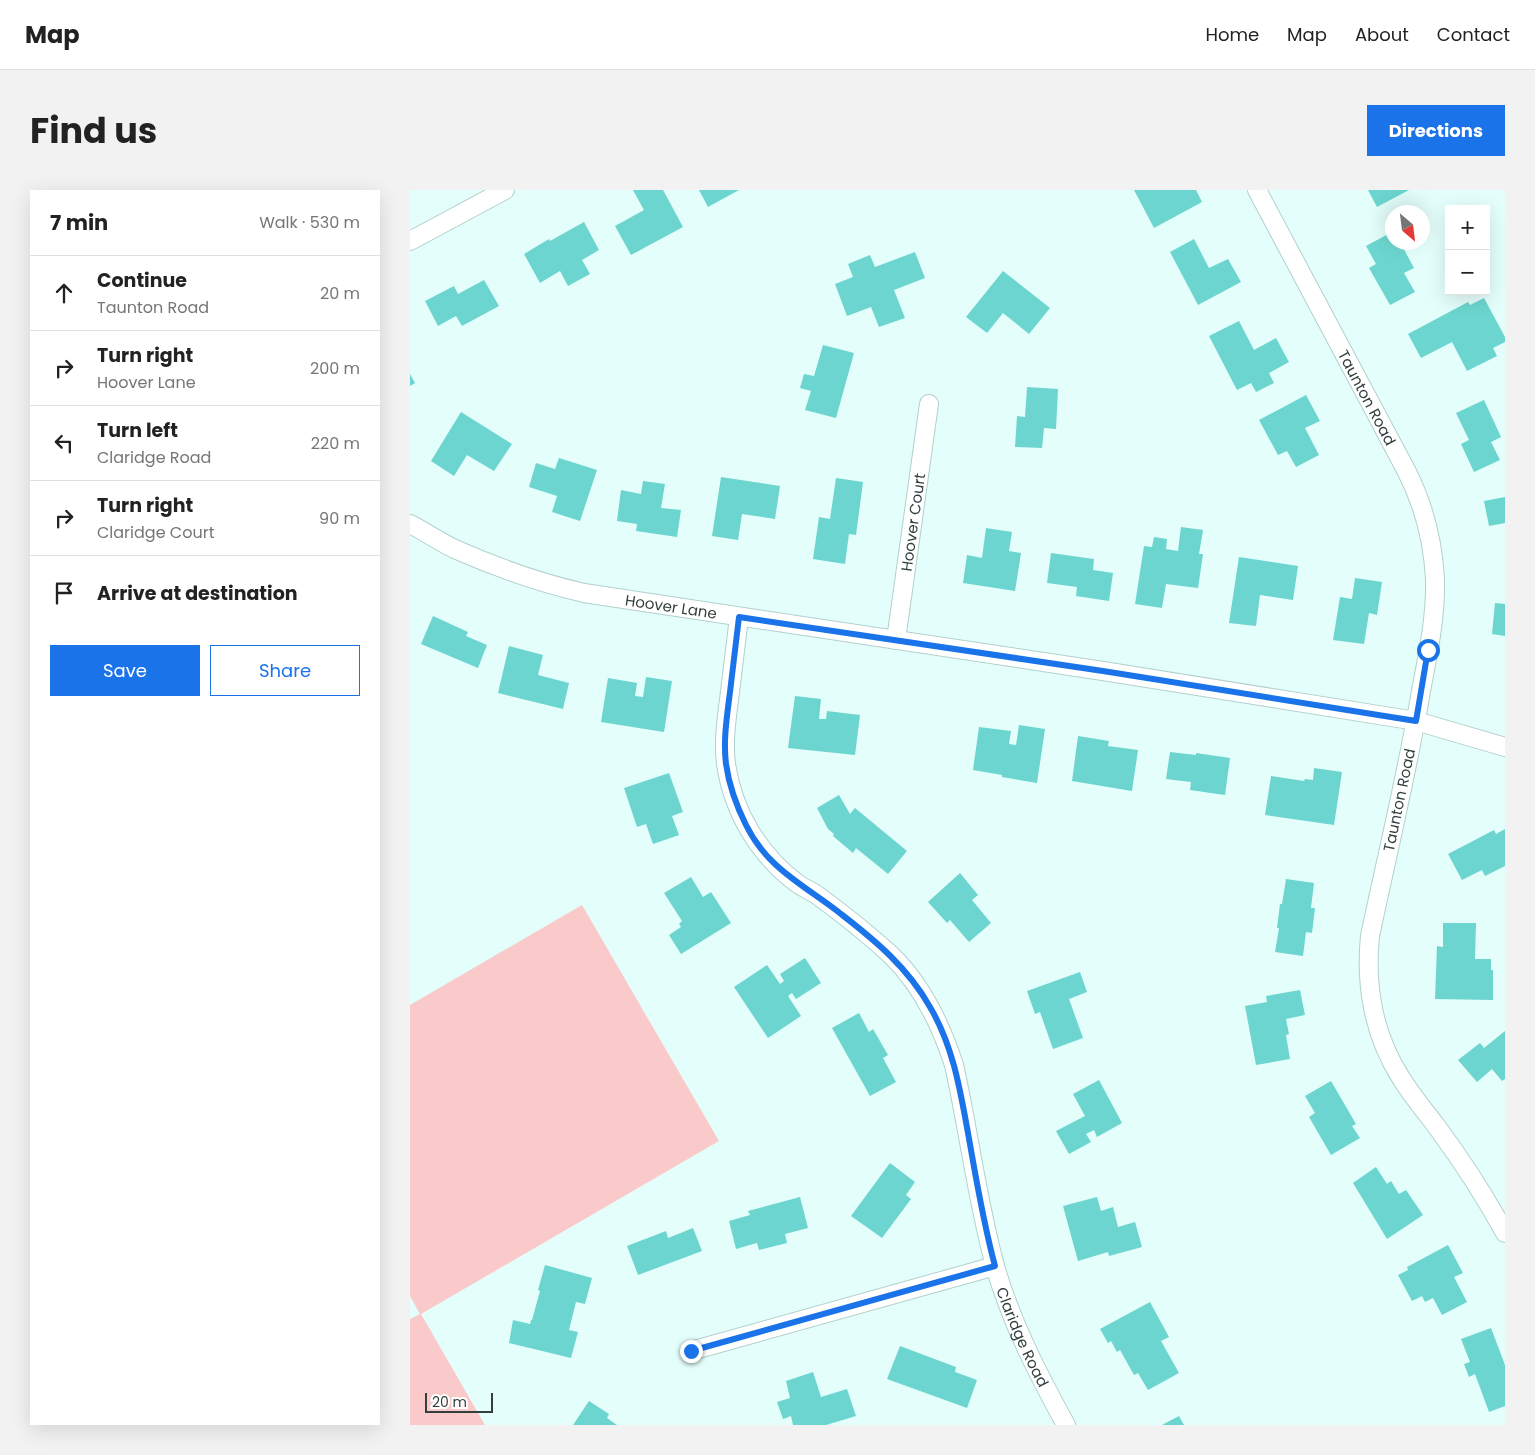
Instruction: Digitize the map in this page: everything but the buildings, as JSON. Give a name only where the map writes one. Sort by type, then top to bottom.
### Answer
[{"type":"street","points":[[410,241],[505,190]]},
{"type":"street","name":"Taunton Road","points":[[1257,190],[1406,470],[1418,497],[1424,517],[1433,558],[1435,599],[1433,619],[1416,721],[1370,936],[1368,968],[1373,1011],[1378,1031],[1396,1071],[1471,1176],[1505,1233]]},
{"type":"street","name":"Hoover Court","points":[[896,640],[929,404]]},
{"type":"street","name":"Hoover Lane","points":[[410,524],[456,550],[504,570],[564,589],[1416,721],[1505,747]]},
{"type":"street","name":"Claridge Road","points":[[739,617],[725,742],[728,773],[740,812],[755,840],[775,864],[799,884],[816,894],[891,956],[906,972],[930,1006],[944,1035],[954,1065],[982,1214],[995,1266],[1024,1344],[1066,1425]]},
{"type":"street","points":[[691,1351],[995,1266]]},
{"type":"shaded area","points":[[582,905],[719,1141],[421,1314],[485,1425],[410,1425],[410,1319],[420,1314],[410,1296],[410,1005]]},
{"type":"route","points":[[691,1351],[995,1266],[982,1214],[959,1086],[954,1065],[936,1016],[919,989],[891,956],[816,894],[799,884],[768,857],[755,840],[740,812],[728,773],[725,742],[739,617],[1103,671],[1416,721],[1428,650]]}]
